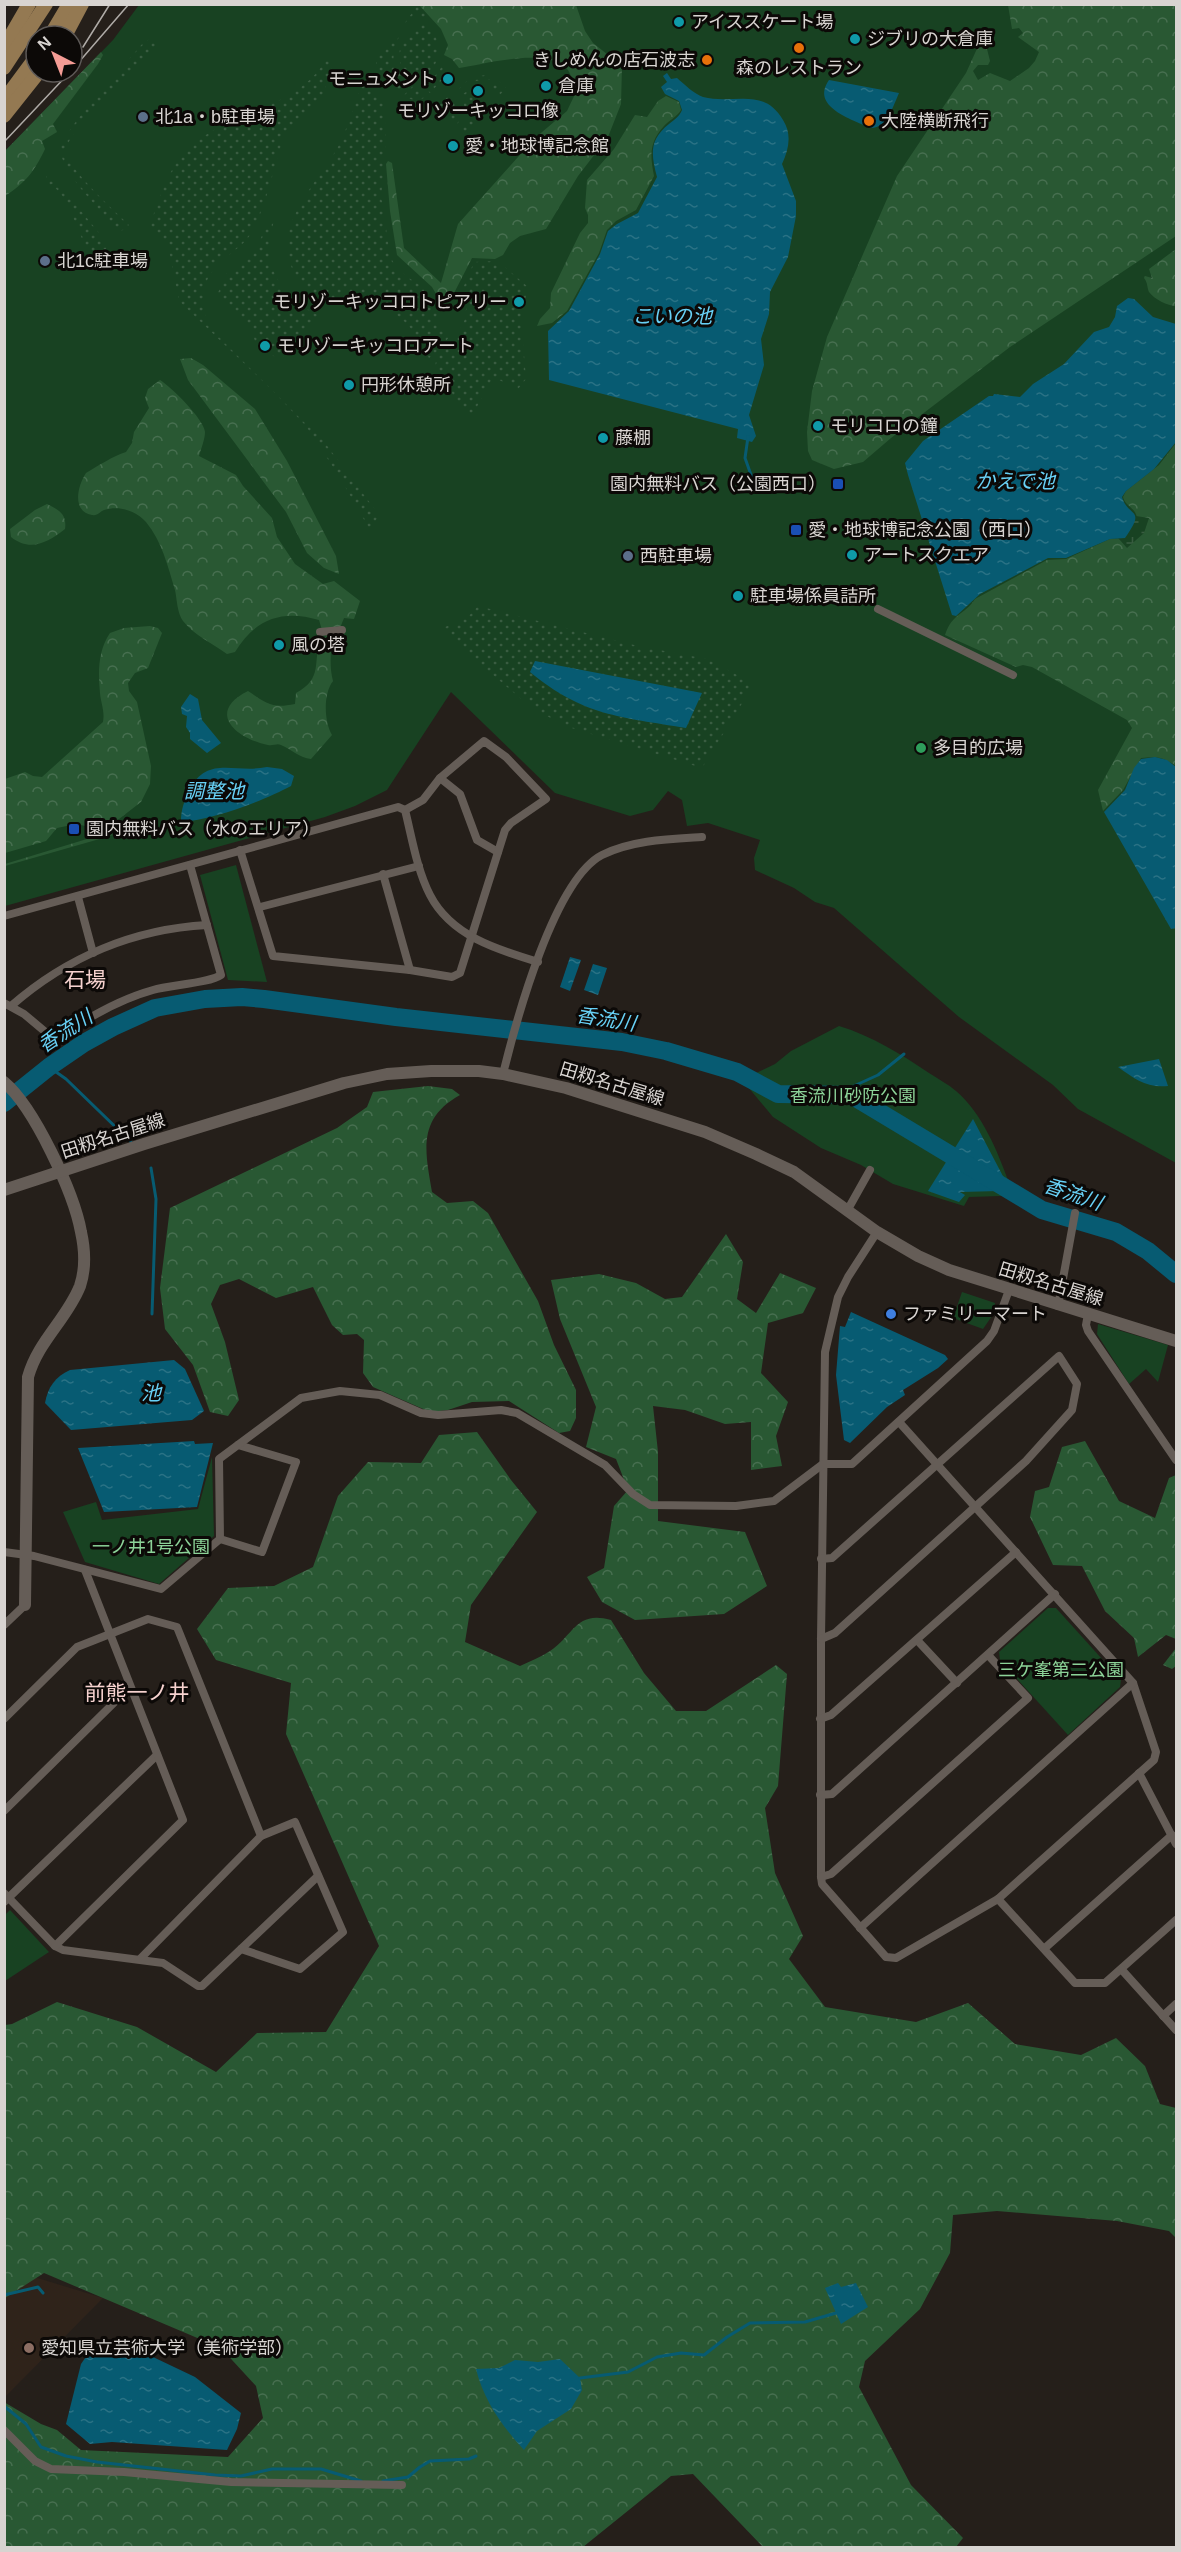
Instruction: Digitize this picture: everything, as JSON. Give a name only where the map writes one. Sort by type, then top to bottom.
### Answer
[{"type":"main road","points":[[4,47],[29,4]]},
{"type":"main road","points":[[4,68],[46,4]]},
{"type":"main road","points":[[57,24],[69,4]]},
{"type":"main road","points":[[71,24],[82,4]]},
{"type":"main road","points":[[4,100],[24,73]]},
{"type":"main road","points":[[4,116],[29,84]]},
{"type":"main road","name":"田籾名古屋線","points":[[4,1190],[144,1144],[344,1083],[387,1074],[431,1071],[503,1074],[566,1088],[705,1132],[794,1172],[877,1233],[949,1270],[1058,1306],[1176,1341]]},
{"type":"main road","points":[[7,1084],[23,1104],[60,1172],[81,1229],[85,1265],[72,1304],[37,1353],[28,1377],[25,1605]]},
{"type":"street","points":[[878,609],[1013,675]]},
{"type":"street","points":[[320,632],[342,630]]},
{"type":"street","points":[[240,850],[260,907],[273,957],[410,970],[452,977],[460,973],[505,831],[511,823],[546,799],[506,757],[484,741],[440,778],[423,800],[405,810]]},
{"type":"street","points":[[440,778],[460,794],[477,840],[498,852]]},
{"type":"street","points":[[4,916],[398,807],[405,810]]},
{"type":"street","points":[[405,810],[419,866],[430,896],[452,923],[472,938],[538,962]]},
{"type":"street","points":[[503,1074],[538,962],[563,899],[573,882],[602,856],[642,844],[702,837]]},
{"type":"street","points":[[190,865],[207,925],[220,975],[214,980],[177,984],[129,998],[88,1018],[55,1040],[8,1004],[41,981],[93,953],[130,938],[157,931],[207,925]]},
{"type":"street","points":[[260,907],[419,866]]},
{"type":"street","points":[[383,874],[410,970]]},
{"type":"street","points":[[78,897],[93,953]]},
{"type":"street","points":[[847,1211],[870,1170]]},
{"type":"street","points":[[1058,1306],[1075,1213]]},
{"type":"street","points":[[877,1233],[848,1277],[838,1297],[825,1352],[821,1558],[821,1877],[822,1884],[886,1957],[896,1958],[998,1899],[1154,1760],[1156,1752],[1133,1683],[899,1422]]},
{"type":"street","points":[[220,1539],[219,1459],[301,1398],[340,1391],[380,1395],[421,1413],[501,1410],[518,1413],[605,1465],[633,1494],[650,1505],[735,1506],[774,1501],[823,1464],[852,1464],[899,1422],[987,1341],[994,1331],[1009,1290]]},
{"type":"street","points":[[1088,1314],[1086,1325],[1088,1331],[1176,1460]]},
{"type":"street","points":[[821,1558],[832,1558],[1059,1356],[1077,1384],[1072,1410],[1026,1461],[835,1633],[821,1639]]},
{"type":"street","points":[[220,1539],[262,1552],[296,1462],[238,1445]]},
{"type":"street","points":[[4,1552],[161,1589],[220,1539]]},
{"type":"street","points":[[820,1719],[831,1715],[1016,1552]]},
{"type":"street","points":[[55,1946],[183,1820],[85,1570]]},
{"type":"street","points":[[820,1795],[832,1794],[1055,1594]]},
{"type":"street","points":[[4,1625],[25,1605]]},
{"type":"street","points":[[4,1719],[76,1647],[148,1619],[177,1627],[261,1836]]},
{"type":"street","points":[[917,1640],[957,1683]]},
{"type":"street","points":[[821,1877],[831,1874],[1028,1698],[988,1655]]},
{"type":"street","points":[[860,1928],[1133,1683]]},
{"type":"street","points":[[4,1811],[130,1687]]},
{"type":"street","points":[[157,1755],[6,1897],[55,1946],[63,1950],[163,1963],[198,1986],[202,1986],[318,1876]]},
{"type":"street","points":[[1139,1773],[1176,1844]]},
{"type":"street","points":[[140,1959],[261,1836],[296,1822],[344,1932],[300,1969],[241,1949]]},
{"type":"street","points":[[1045,1948],[1172,1834]]},
{"type":"street","points":[[998,1899],[1075,1983],[1105,1983],[1176,1920]]},
{"type":"street","points":[[1122,1970],[1176,2030]]},
{"type":"street","points":[[1163,2016],[1176,2004]]},
{"type":"street","points":[[4,2430],[35,2461],[51,2469],[124,2472],[231,2482],[402,2485]]},
{"type":"shaded area","name":"愛知県立芸術大学（美術学部）","points":[[5,2268],[103,2298],[5,2397]]},
{"type":"green space","points":[[139,5],[1176,5],[1176,1163],[1078,1109],[1053,1085],[959,1017],[834,908],[815,902],[794,888],[755,870],[754,858],[760,840],[708,823],[687,826],[682,800],[668,791],[653,810],[630,816],[555,793],[451,692],[387,790],[355,806],[325,817],[5,906],[5,151],[70,84],[84,84],[84,70],[113,40]]},
{"type":"green space","points":[[419,5],[576,5],[585,31],[593,43],[622,66],[621,104],[608,137],[578,176],[546,229],[520,236],[510,243],[503,255],[495,259],[472,258],[453,295],[442,304],[432,287],[397,255],[386,164],[388,161],[392,163],[404,248],[441,283],[458,224],[535,138],[567,111],[576,92],[568,70],[559,63],[547,59],[516,58],[459,68],[452,59],[444,55],[448,45],[441,29]]},
{"type":"green space","points":[[1008,5],[1176,5],[1176,236],[1010,347],[863,462],[834,469],[812,460],[808,451],[807,432],[812,391],[827,337],[897,176],[966,73],[980,42],[987,49],[990,61],[988,65],[978,65],[973,71],[978,80],[990,73],[1010,81],[1035,61],[1039,52],[1018,37],[1023,33],[1019,28],[1012,29]]},
{"type":"green space","points":[[417,6],[428,17],[417,17],[401,33],[394,54],[396,69],[387,79],[376,67],[376,57],[379,53],[382,55]]},
{"type":"green space","points":[[420,23],[428,23],[431,26],[438,44],[437,59],[432,69],[423,74],[414,75],[406,72],[400,63],[400,49],[407,34]]},
{"type":"green space","points":[[152,38],[159,44],[90,113],[69,142],[66,152],[83,179],[129,225],[120,232],[93,203],[67,169],[59,146],[77,120],[143,43]]},
{"type":"green space","points":[[101,52],[103,55],[84,83],[84,70]]},
{"type":"green space","points":[[327,59],[332,67],[322,95],[282,142],[258,220],[250,235],[210,275],[203,293],[203,302],[204,311],[213,330],[307,419],[379,515],[370,530],[339,476],[306,426],[179,301],[168,245],[148,229],[174,166],[197,141],[236,119],[295,92],[312,78]]},
{"type":"green space","points":[[442,66],[451,67],[451,70],[430,93],[423,86],[438,73]]},
{"type":"green space","points":[[399,73],[410,83],[400,93],[390,82]]},
{"type":"green space","points":[[491,74],[506,88],[498,97],[491,91],[494,83],[491,80],[473,82],[459,94],[454,90],[457,91],[470,78]]},
{"type":"green space","points":[[363,80],[372,86],[384,104],[386,138],[381,199],[385,208],[384,219],[392,260],[402,272],[424,288],[425,298],[438,310],[435,323],[449,337],[429,358],[408,325],[390,310],[352,298],[341,306],[312,294],[303,286],[294,272],[288,255],[288,238],[292,222],[309,190],[339,145]]},
{"type":"green space","points":[[70,84],[83,84],[53,124],[57,132],[42,141],[45,149],[33,170],[19,186],[5,196],[5,151]]},
{"type":"green space","points":[[482,84],[486,92],[473,100],[471,108],[467,110],[471,112],[471,115],[467,116],[463,101],[469,99],[463,94],[475,86],[477,89]]},
{"type":"green space","points":[[413,86],[420,88],[427,96],[415,100],[409,99],[404,95]]},
{"type":"green space","points":[[448,96],[458,103],[455,110],[460,112],[461,117],[457,125],[438,107]]},
{"type":"green space","points":[[666,96],[679,102],[681,110],[659,132],[653,144],[651,156],[654,176],[636,210],[616,221],[607,230],[599,253],[567,311],[552,323],[537,326],[550,308],[551,293],[580,233],[588,223],[585,208],[587,180],[614,149],[635,115],[647,117],[658,101]]},
{"type":"green space","points":[[477,107],[483,113],[465,133],[459,127],[463,121],[467,123],[473,119]]},
{"type":"green space","points":[[49,172],[109,245],[93,265],[66,200],[52,184],[48,187],[46,175]]},
{"type":"green space","points":[[274,221],[270,238],[270,253],[277,279],[296,300],[322,317],[296,336],[283,357],[273,356],[255,341],[252,332],[217,295],[227,273],[254,254],[264,231]]},
{"type":"green space","points":[[1176,249],[1176,306],[1173,306],[1151,295],[1144,278],[1145,276],[1152,278],[1149,269]]},
{"type":"green space","points":[[498,261],[528,287],[521,318],[526,379],[518,389],[493,377],[473,414],[464,410],[457,403],[451,385],[434,372],[437,356],[454,338],[466,317],[465,312],[469,303],[461,293],[474,262]]},
{"type":"green space","points":[[191,358],[203,365],[255,409],[287,461],[336,556],[339,574],[324,568],[307,553],[286,512],[188,380],[180,359]]},
{"type":"green space","points":[[160,380],[172,389],[203,426],[205,435],[199,456],[236,475],[272,518],[277,537],[295,564],[323,584],[334,581],[360,601],[354,619],[344,618],[340,628],[322,630],[319,620],[306,617],[271,619],[251,632],[235,652],[227,654],[198,635],[183,621],[164,554],[146,522],[133,512],[122,509],[104,510],[94,515],[85,513],[78,497],[86,473],[126,452],[132,443],[134,432],[149,408],[145,398],[148,389]]},
{"type":"green space","points":[[1176,443],[1176,766],[1160,758],[1141,758],[1123,790],[1103,811],[1098,790],[1132,728],[1127,720],[1032,667],[1023,665],[1016,667],[945,635],[955,618],[975,599],[1047,560],[1066,559],[1110,539],[1125,538],[1137,518],[1135,512],[1124,500],[1126,491],[1159,465]]},
{"type":"green space","points":[[47,504],[61,513],[65,520],[65,529],[45,542],[32,545],[18,542],[11,537],[10,529]]},
{"type":"green space","points":[[1123,514],[1149,518],[1144,533],[1127,548],[1110,529]]},
{"type":"green space","points":[[478,606],[638,646],[707,659],[754,684],[702,768],[562,725],[526,703],[446,635],[445,627],[467,618]],"holes":[[[531,672],[686,728],[622,717],[586,706],[550,687]]]},
{"type":"green space","points":[[150,626],[158,628],[162,633],[148,668],[135,673],[128,683],[129,691],[137,702],[151,766],[150,784],[141,802],[119,819],[90,827],[76,824],[57,828],[46,841],[5,853],[5,779],[25,772],[42,777],[103,722],[99,669],[106,640],[110,633],[124,628]]},
{"type":"green space","points":[[332,637],[333,681],[326,700],[326,708],[327,722],[332,735],[311,759],[279,744],[268,745],[256,742],[236,730],[227,715],[229,707],[235,699],[248,691],[269,704],[280,706],[295,704],[296,693],[305,687],[314,675],[321,638]]},
{"type":"green space","points":[[123,828],[124,832],[5,866],[5,864]]},
{"type":"green space","points":[[236,865],[267,982],[228,980],[200,875]]},
{"type":"green space","name":"香流川砂防公園","points":[[839,1026],[875,1040],[897,1052],[950,1086],[965,1100],[974,1110],[988,1134],[1005,1171],[1009,1183],[1001,1196],[969,1197],[964,1206],[893,1184],[861,1165],[821,1148],[773,1117],[748,1087],[752,1075]]},
{"type":"green space","points":[[428,1086],[452,1089],[460,1095],[446,1104],[430,1125],[426,1150],[432,1192],[447,1203],[473,1201],[488,1213],[538,1301],[554,1345],[576,1390],[576,1418],[570,1431],[559,1433],[509,1401],[472,1402],[448,1410],[430,1412],[373,1387],[363,1373],[364,1340],[357,1334],[343,1335],[332,1325],[313,1287],[276,1298],[239,1279],[220,1285],[211,1304],[225,1342],[239,1400],[228,1416],[210,1412],[193,1365],[165,1329],[160,1288],[170,1208],[337,1128],[367,1107],[373,1092]]},
{"type":"green space","points":[[726,1234],[743,1262],[737,1299],[756,1313],[780,1273],[816,1288],[803,1313],[768,1323],[761,1373],[788,1402],[776,1436],[782,1466],[751,1470],[751,1422],[725,1424],[685,1410],[653,1406],[658,1452],[658,1521],[745,1532],[767,1586],[724,1614],[635,1620],[602,1602],[587,1577],[604,1568],[614,1506],[628,1490],[616,1459],[586,1447],[596,1407],[560,1319],[551,1280],[599,1274],[636,1283],[665,1299],[682,1297]]},
{"type":"green space","points":[[962,1292],[995,1303],[994,1313],[983,1329],[953,1318]]},
{"type":"green space","points":[[1098,1324],[1168,1345],[1158,1382],[1146,1369],[1129,1384],[1097,1334]]},
{"type":"green space","points":[[477,1432],[537,1512],[471,1605],[465,1642],[520,1666],[550,1651],[583,1621],[590,1618],[611,1620],[644,1673],[676,1711],[706,1711],[776,1665],[787,1674],[778,1786],[765,1808],[775,1873],[803,1936],[789,1959],[825,2007],[916,2022],[968,2003],[1015,2044],[1081,2055],[1116,2038],[1145,2066],[1160,2104],[1176,2108],[1176,2238],[1169,2231],[1117,2221],[997,2211],[953,2215],[950,2253],[920,2309],[865,2361],[859,2387],[911,2485],[963,2538],[956,2547],[763,2547],[693,2474],[671,2476],[583,2547],[5,2547],[4,2402],[41,2424],[57,2430],[81,2450],[228,2457],[263,2418],[256,2386],[221,2348],[44,2273],[5,2298],[5,2025],[12,2024],[57,2002],[137,2027],[216,2072],[257,2033],[326,2032],[379,1946],[286,1734],[291,1683],[216,1660],[197,1629],[228,1588],[274,1586],[313,1567],[338,1496],[368,1462],[421,1463],[439,1435]]},
{"type":"green space","points":[[1085,1441],[1119,1501],[1155,1518],[1169,1478],[1176,1475],[1176,1639],[1166,1635],[1138,1657],[1134,1638],[1105,1611],[1082,1566],[1053,1565],[1030,1517],[1035,1491],[1049,1487],[1062,1447]]},
{"type":"green space","name":"一ノ井1号公園","points":[[212,1457],[214,1536],[159,1584],[85,1562],[63,1512],[96,1502],[102,1520],[198,1509]]},
{"type":"green space","name":"三ケ峯第二公園","points":[[1048,1608],[1056,1608],[1121,1680],[1120,1687],[1068,1735],[1000,1660],[999,1652]]},
{"type":"green space","points":[[1176,1648],[1176,1666],[1172,1669],[1163,1665]]},
{"type":"green space","points":[[10,1910],[49,1952],[5,1981],[5,1915]]},
{"type":"water","name":"こいの池","points":[[667,73],[671,79],[677,78],[703,97],[747,99],[766,103],[783,120],[788,131],[788,147],[782,164],[796,201],[796,216],[788,257],[770,292],[769,314],[761,339],[764,365],[749,415],[756,436],[752,442],[737,438],[738,429],[549,380],[548,331],[569,311],[600,254],[608,231],[638,213],[657,177],[653,154],[655,142],[662,130],[677,118],[682,110],[679,101],[665,94],[661,87],[667,82],[663,76]]},
{"type":"water","points":[[829,80],[899,93],[885,121],[881,125],[870,128],[844,116],[829,105],[825,98],[825,89]]},
{"type":"water","name":"かえで池","points":[[1128,298],[1134,299],[1153,317],[1176,324],[1176,442],[1154,469],[1126,491],[1122,497],[1134,514],[1135,521],[1125,538],[1110,539],[1066,558],[1048,558],[980,594],[956,616],[952,615],[905,463],[923,441],[989,396],[994,394],[1020,397],[1033,384],[1064,364],[1094,332],[1109,327],[1115,317],[1117,306]]},
{"type":"water","points":[[535,661],[702,693],[686,728],[622,717],[586,706],[549,687],[530,672]]},
{"type":"water","points":[[190,694],[198,699],[202,720],[221,743],[207,753],[190,739],[190,733],[186,727],[187,716],[182,714],[181,707]]},
{"type":"water","points":[[1155,757],[1167,760],[1176,767],[1176,928],[1171,929],[1104,812],[1125,790],[1134,768],[1141,759]]},
{"type":"water","name":"調整池","points":[[222,768],[282,769],[294,776],[291,786],[237,809],[207,818],[181,822],[183,806],[189,791],[204,773]]},
{"type":"water","points":[[570,957],[581,960],[570,991],[560,987]]},
{"type":"water","points":[[593,964],[607,968],[598,995],[584,990]]},
{"type":"water","points":[[1159,1059],[1168,1086],[1147,1084],[1118,1067]]},
{"type":"water","points":[[973,1119],[1006,1182],[999,1191],[960,1192],[965,1195],[959,1202],[928,1191]]},
{"type":"water","points":[[851,1312],[945,1355],[948,1359],[903,1390],[905,1395],[887,1407],[850,1443],[844,1440],[836,1375],[840,1326],[845,1327]]},
{"type":"water","name":"池","points":[[174,1360],[185,1369],[204,1411],[192,1420],[71,1430],[45,1403],[53,1383],[70,1370]]},
{"type":"water","points":[[194,1441],[195,1444],[213,1443],[197,1507],[104,1512],[78,1448]]},
{"type":"water","points":[[838,2283],[841,2287],[856,2283],[868,2307],[841,2324],[825,2288]]},
{"type":"water","points":[[121,2338],[153,2357],[195,2377],[241,2413],[237,2429],[227,2450],[112,2442],[90,2444],[66,2424],[81,2364],[92,2348]]},
{"type":"water","points":[[560,2359],[580,2378],[582,2390],[571,2409],[537,2431],[524,2450],[495,2412],[479,2381],[476,2369],[499,2368],[515,2360],[538,2362]]},
{"type":"waterway","points":[[748,437],[745,458],[755,486]]},
{"type":"waterway","name":"香流川","points":[[4,1103],[49,1067],[84,1043],[113,1027],[155,1008],[205,999],[242,997],[264,999],[396,1017],[622,1042],[666,1051],[737,1072],[778,1094],[851,1095],[1042,1210],[1116,1232],[1148,1251],[1176,1274]]},
{"type":"waterway","points":[[834,1095],[878,1075],[904,1054]]},
{"type":"waterway","points":[[49,1067],[66,1079],[131,1142]]},
{"type":"waterway","points":[[151,1168],[156,1199],[152,1314]]},
{"type":"waterway","points":[[4,2295],[38,2287],[43,2293]]},
{"type":"waterway","points":[[580,2378],[628,2372],[657,2357],[681,2353],[704,2355],[750,2323],[805,2322],[836,2313]]},
{"type":"waterway","points":[[4,2406],[26,2424],[41,2447],[66,2456],[97,2462],[215,2475],[241,2476],[272,2469],[321,2469],[361,2481]]},
{"type":"waterway","points":[[383,2481],[408,2477],[430,2461],[469,2459],[476,2456]]},
{"type":"tram line","points":[[84,45],[110,4]]},
{"type":"tram line","points":[[84,56],[129,4]]},
{"type":"tram line","points":[[4,142],[59,84]]},
{"type":"place","name":"アイススケート場","points":[[679,22]]},
{"type":"place","name":"ジブリの大倉庫","points":[[855,39]]},
{"type":"place","name":"森のレストラン","points":[[799,48]]},
{"type":"place","name":"きしめんの店石波志","points":[[707,60]]},
{"type":"place","name":"モニュメント","points":[[448,79]]},
{"type":"place","name":"倉庫","points":[[546,86]]},
{"type":"place","name":"モリゾーキッコロ像","points":[[478,91]]},
{"type":"place","name":"北1a・b駐車場","points":[[143,117]]},
{"type":"place","name":"大陸横断飛行","points":[[869,121]]},
{"type":"place","name":"愛・地球博記念館","points":[[453,146]]},
{"type":"place","name":"北1c駐車場","points":[[45,261]]},
{"type":"place","name":"モリゾーキッコロトピアリー","points":[[519,302]]},
{"type":"place","name":"モリゾーキッコロアート","points":[[265,346]]},
{"type":"place","name":"円形休憩所","points":[[349,385]]},
{"type":"place","name":"モリコロの鐘","points":[[818,426]]},
{"type":"place","name":"藤棚","points":[[603,438]]},
{"type":"place","name":"園内無料バス（公園西口）","points":[[838,484]]},
{"type":"place","name":"愛・地球博記念公園（西口）","points":[[796,530]]},
{"type":"place","name":"アートスクエア","points":[[852,555]]},
{"type":"place","name":"西駐車場","points":[[628,556]]},
{"type":"place","name":"駐車場係員詰所","points":[[738,596]]},
{"type":"place","name":"風の塔","points":[[279,645]]},
{"type":"place","name":"多目的広場","points":[[921,748]]},
{"type":"place","name":"園内無料バス（水のエリア）","points":[[74,829]]},
{"type":"place","name":"ファミリーマート","points":[[891,1314]]},
{"type":"place","name":"愛知県立芸術大学（美術学部）","points":[[29,2348]]},
{"type":"district","name":"石場","points":[[85,980]]},
{"type":"district","name":"前熊一ノ井","points":[[137,1693]]}]
